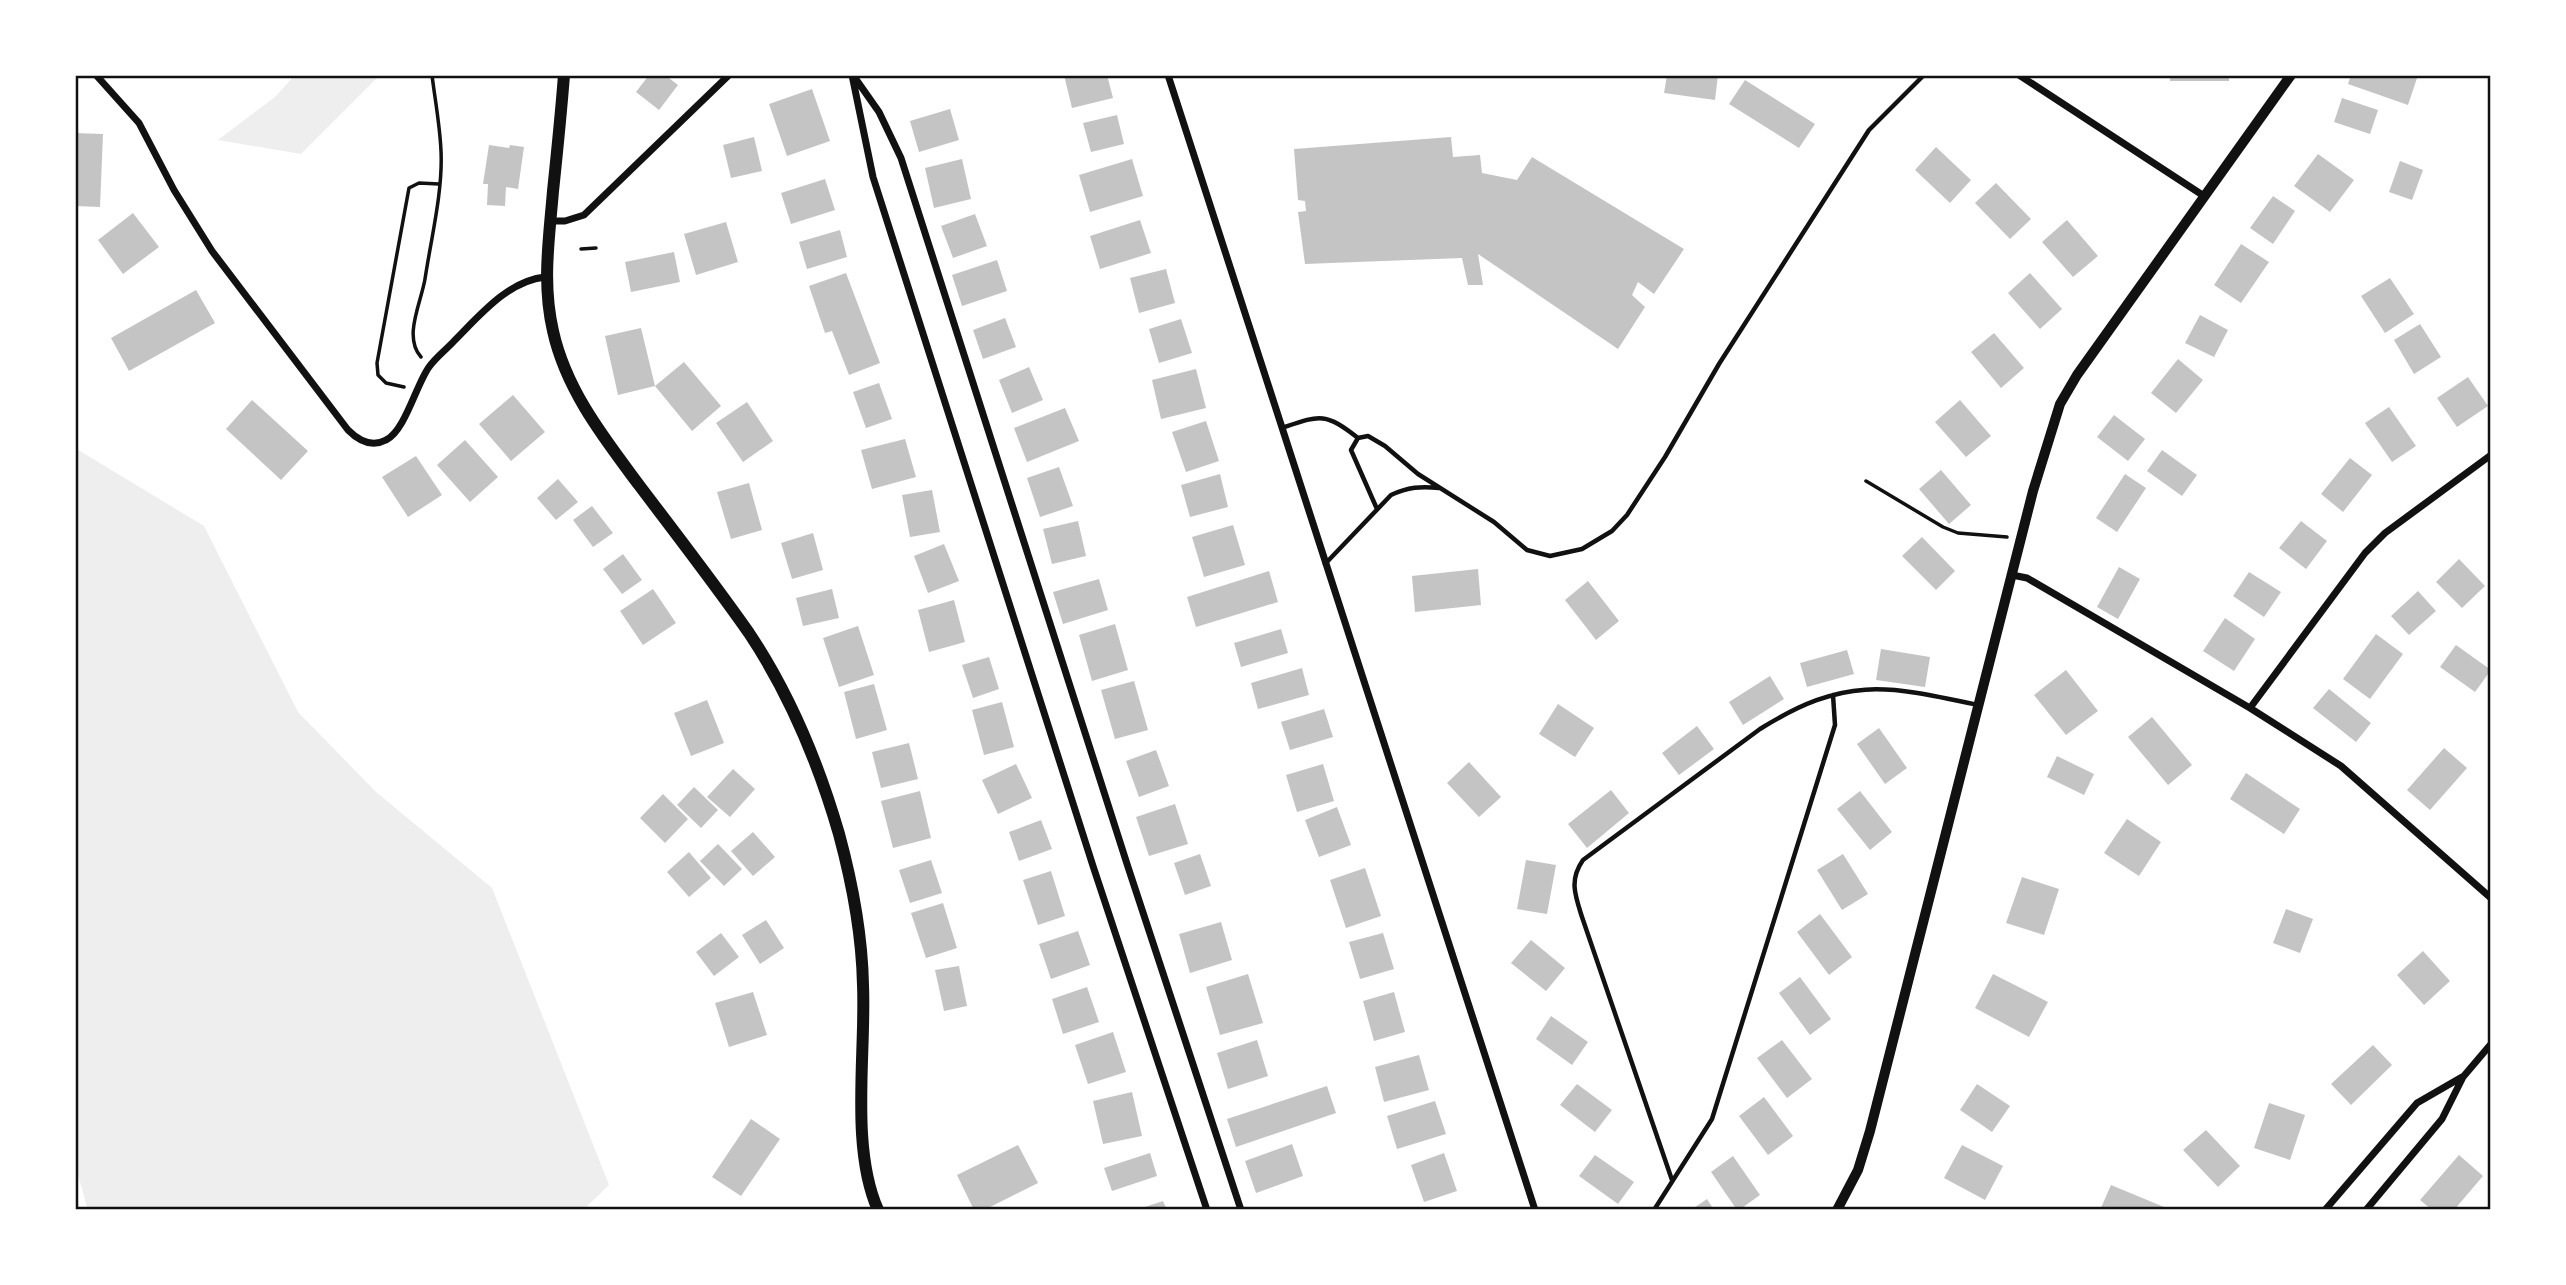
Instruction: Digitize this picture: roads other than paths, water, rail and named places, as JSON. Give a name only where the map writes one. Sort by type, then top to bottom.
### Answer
[{"type":"main road","points":[[564,75],[545,277],[553,332],[561,358],[576,390],[604,437],[750,635],[772,672],[800,728],[825,790],[847,864],[858,928],[863,984],[866,1168],[878,1210]]},
{"type":"street","points":[[96,75],[139,124],[174,190],[212,251],[358,440],[374,444],[388,439],[401,423],[429,367],[498,300],[517,286],[545,277]]},
{"type":"street","points":[[551,221],[565,221],[584,215],[729,75]]},
{"type":"street","points":[[853,75],[873,177],[1093,866],[1207,1210]]},
{"type":"street","points":[[853,75],[879,112],[901,158],[1241,1210]]},
{"type":"street","points":[[1168,75],[1535,1210]]},
{"type":"street","points":[[2019,75],[2204,196]]},
{"type":"street","points":[[1838,1210],[1858,1170],[1870,1130],[2041,460],[2060,404],[2077,375],[2291,75]]},
{"type":"street","points":[[2250,708],[2365,553],[2385,533],[2491,456]]},
{"type":"street","points":[[2012,575],[2026,578],[2250,708],[2341,766],[2491,898]]},
{"type":"street","points":[[2366,1210],[2442,1119],[2463,1077],[2491,1044]]},
{"type":"street","points":[[2325,1210],[2417,1103],[2463,1077]]},
{"type":"lane","points":[[1281,428],[1310,418],[1329,418],[1358,438],[1367,436],[1385,446],[1418,474],[1494,522],[1527,550],[1550,556],[1582,549],[1612,531],[1627,515],[1665,457],[1719,364],[1869,130],[1924,75]]},
{"type":"lane","points":[[1358,438],[1351,450],[1377,509]]},
{"type":"lane","points":[[1325,565],[1391,495],[1419,486],[1441,488]]},
{"type":"lane","points":[[1672,1180],[1582,916],[1573,880],[1576,870],[1583,860],[1760,729],[1791,710],[1833,695],[1870,688],[1895,689],[1979,706]]},
{"type":"lane","points":[[1654,1210],[1712,1119],[1835,725],[1833,695]]}]
